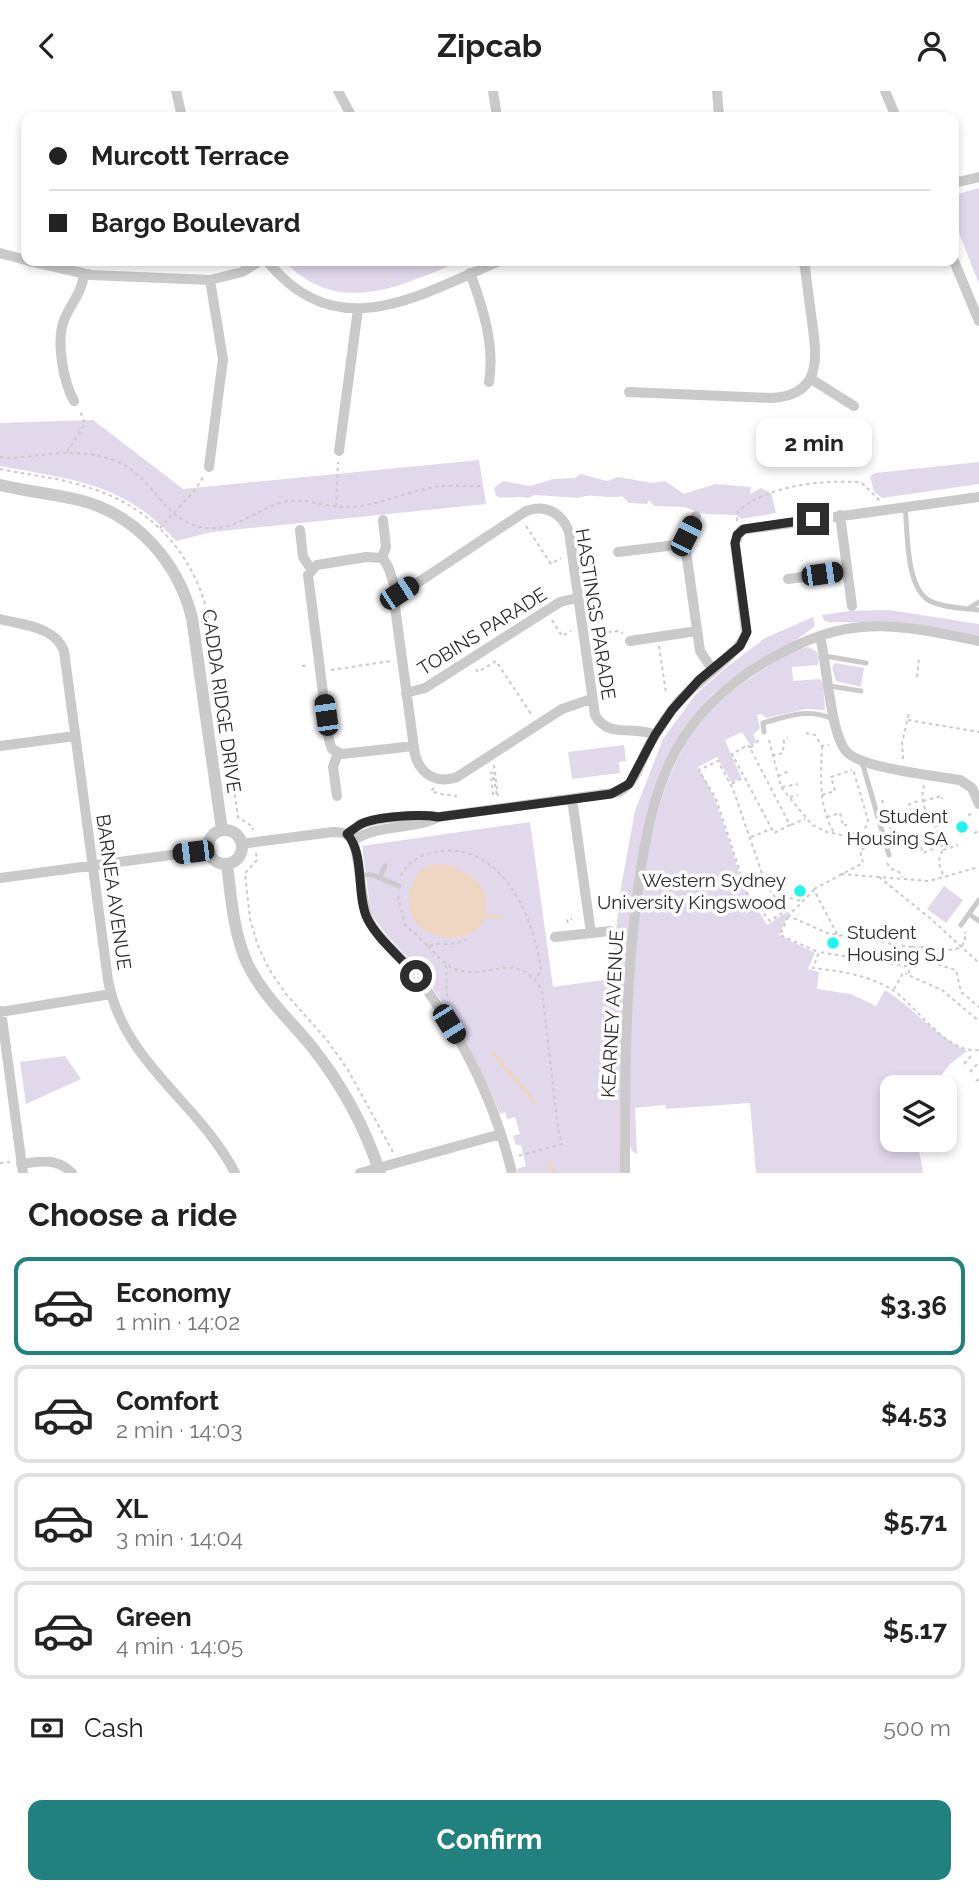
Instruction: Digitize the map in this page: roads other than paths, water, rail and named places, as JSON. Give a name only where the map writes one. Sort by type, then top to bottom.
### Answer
[{"type":"street","points":[[176,91],[181,112]]},
{"type":"street","points":[[338,91],[349,112]]},
{"type":"street","points":[[493,91],[496,112]]},
{"type":"street","points":[[717,91],[719,112]]},
{"type":"street","points":[[886,91],[894,112]]},
{"type":"street","points":[[959,182],[979,177]]},
{"type":"street","points":[[0,253],[21,258]]},
{"type":"street","points":[[52,266],[84,274],[210,280],[242,272],[252,266]]},
{"type":"street","points":[[272,266],[285,280],[309,297],[335,306],[358,309],[375,309],[400,302],[488,266]]},
{"type":"street","points":[[629,392],[776,397],[796,392],[811,379],[816,364],[805,266]]},
{"type":"street","points":[[956,266],[979,321]]},
{"type":"street","points":[[470,273],[491,346],[489,382]]},
{"type":"street","points":[[74,401],[64,376],[62,332],[65,319],[81,291],[84,274]]},
{"type":"street","points":[[209,467],[223,359],[210,280]]},
{"type":"street","points":[[339,451],[358,309]]},
{"type":"street","points":[[811,379],[853,406]]},
{"type":"street","name":"CADDA RIDGE DRIVE","points":[[0,485],[80,500],[108,511],[142,533],[172,569],[183,588],[192,618],[222,830]]},
{"type":"street","points":[[241,844],[333,832],[350,838],[369,832],[427,823],[438,817],[611,794],[623,789],[636,775],[655,735],[678,703],[740,646],[746,634],[735,543],[738,533],[746,528],[979,497]]},
{"type":"street","name":"HASTINGS PARADE","points":[[399,593],[523,513],[538,508],[552,512],[566,526],[596,718],[607,728],[619,731],[644,730],[655,735]]},
{"type":"street","points":[[840,515],[852,606]]},
{"type":"street","points":[[696,516],[685,544],[701,654],[712,669]]},
{"type":"street","points":[[380,557],[386,547],[383,520]]},
{"type":"street","points":[[300,530],[303,557],[311,569]]},
{"type":"street","points":[[618,552],[685,544]]},
{"type":"street","points":[[414,746],[338,753],[332,749],[307,578],[311,569],[317,565],[380,557],[388,564],[399,593],[394,603],[414,746],[418,763],[425,773],[434,778],[449,779],[461,775],[562,709],[591,699]]},
{"type":"street","points":[[788,579],[847,571]]},
{"type":"street","name":"TOBINS PARADE","points":[[406,693],[425,688],[560,602],[577,598]]},
{"type":"street","name":"BARNEA AVENUE","points":[[0,619],[49,633],[59,641],[65,657],[111,995],[119,1019],[132,1044],[205,1127],[235,1173]]},
{"type":"street","name":"KEARNEY AVENUE","points":[[625,1173],[627,1014],[633,925],[646,842],[660,788],[682,740],[713,701],[758,666],[786,649],[820,636],[854,627],[877,627],[913,629],[979,641]]},
{"type":"street","points":[[629,638],[697,631]]},
{"type":"street","points":[[820,636],[830,686],[833,719],[840,730],[846,753],[859,760],[960,780],[972,789],[979,804]]},
{"type":"street","points":[[0,746],[75,736]]},
{"type":"street","points":[[337,796],[334,767],[338,753]]},
{"type":"street","points":[[572,799],[591,933]]},
{"type":"street","points":[[222,830],[232,832],[241,844],[238,857],[227,864],[217,862],[208,850],[211,838],[222,830]]},
{"type":"street","points":[[350,838],[368,919],[440,1008],[477,1074],[501,1134],[512,1173]]},
{"type":"street","points":[[0,879],[208,850]]},
{"type":"street","points":[[227,864],[234,922],[248,964],[266,995],[306,1040],[341,1088],[357,1117],[379,1170]]},
{"type":"street","points":[[555,937],[610,931]]},
{"type":"street","points":[[72,1173],[54,1161],[18,1166],[1,1011],[111,995]]},
{"type":"street","points":[[360,1173],[379,1170],[501,1134]]},
{"type":"lane","points":[[905,506],[912,577],[916,588],[934,603],[979,610]]},
{"type":"lane","points":[[968,609],[979,602]]},
{"type":"lane","points":[[825,656],[866,663]]},
{"type":"lane","points":[[830,686],[861,691]]},
{"type":"lane","points":[[764,732],[763,723],[802,712],[821,714],[833,719]]},
{"type":"lane","points":[[859,760],[889,855]]},
{"type":"lane","points":[[380,877],[385,866]]},
{"type":"lane","points":[[359,875],[373,875],[399,885]]},
{"type":"lane","points":[[961,925],[979,900]]},
{"type":"lane","points":[[969,914],[979,921]]},
{"type":"waterway","points":[[481,916],[501,917]]},
{"type":"waterway","points":[[493,1053],[535,1102]]},
{"type":"waterway","points":[[550,1163],[554,1173]]},
{"type":"place","name":"Student Housing SA","points":[[962,827]]},
{"type":"place","name":"Western Sydney University Kingswood","points":[[800,891]]},
{"type":"place","name":"Student Housing SJ","points":[[833,943]]}]
